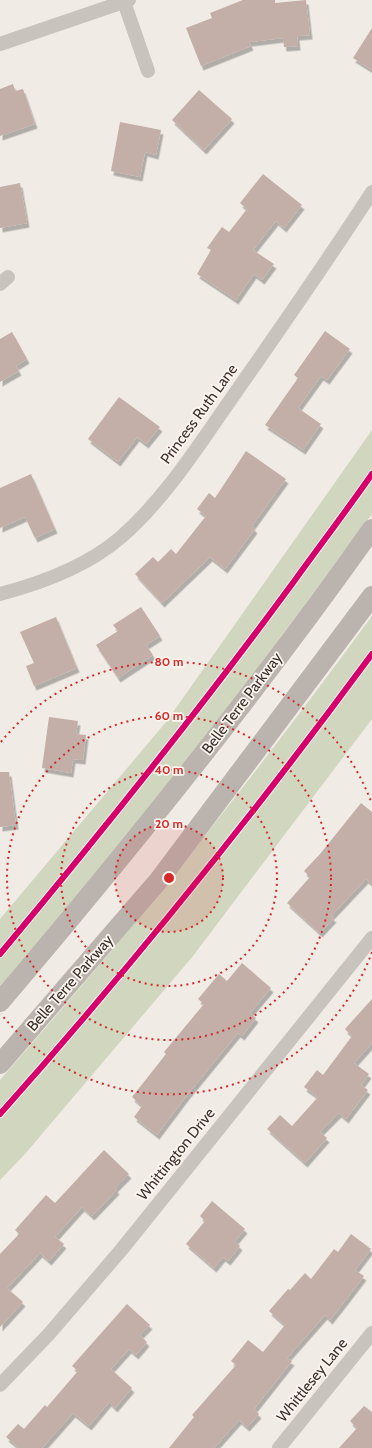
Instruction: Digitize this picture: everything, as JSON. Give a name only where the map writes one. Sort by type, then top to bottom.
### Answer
[{"type":"main road","name":"Belle Terre Parkway","points":[[0,1002],[94,891],[220,734],[372,529]]},
{"type":"main road","name":"Belle Terre Parkway","points":[[0,1064],[159,880],[372,596]]},
{"type":"street","points":[[0,44],[126,1],[148,71]]},
{"type":"street","name":"Princess Ruth Lane","points":[[0,594],[40,582],[87,560],[119,538],[151,506],[189,458],[266,350],[372,192]]},
{"type":"street","name":"Whittington Drive","points":[[0,1385],[49,1334],[112,1261],[372,938]]},
{"type":"street","name":"Whittlesey Lane","points":[[279,1448],[372,1333]]},
{"type":"green space","points":[[372,430],[372,514],[209,733],[102,867],[0,988],[0,919],[166,722]]},
{"type":"green space","points":[[372,616],[372,719],[193,956],[25,1154],[0,1180],[0,1080],[62,1009],[189,856],[295,720]]},
{"type":"building","points":[[243,0],[275,0],[275,3],[306,0],[310,35],[297,36],[298,46],[284,47],[283,38],[249,42],[251,46],[201,66],[186,28],[212,18],[210,13]]},
{"type":"building","points":[[372,28],[372,70],[353,58]]},
{"type":"building","points":[[13,84],[15,91],[23,89],[35,124],[0,136],[0,89]]},
{"type":"building","points":[[199,90],[232,119],[204,150],[172,120]]},
{"type":"building","points":[[120,122],[161,130],[156,155],[145,152],[140,177],[111,171]]},
{"type":"building","points":[[263,174],[302,205],[284,228],[276,221],[253,250],[274,264],[262,280],[254,274],[236,300],[197,274],[211,250],[207,248],[222,227],[229,232],[247,209],[240,203]]},
{"type":"building","points":[[20,183],[27,223],[0,228],[0,187]]},
{"type":"building","points":[[325,331],[350,349],[327,380],[321,376],[298,408],[321,424],[303,450],[265,425],[298,378],[294,375]]},
{"type":"building","points":[[12,332],[27,359],[16,366],[19,371],[0,382],[0,339]]},
{"type":"building","points":[[119,397],[160,427],[146,444],[137,437],[118,462],[88,439]]},
{"type":"building","points":[[246,451],[286,479],[252,526],[255,529],[225,569],[210,557],[162,603],[135,574],[153,557],[158,562],[171,549],[176,554],[206,516],[197,509],[209,493],[215,498]]},
{"type":"building","points":[[31,474],[55,529],[35,538],[25,517],[0,528],[0,488]]},
{"type":"building","points":[[141,607],[160,636],[146,645],[153,655],[118,678],[96,645],[118,631],[113,625]]},
{"type":"building","points":[[56,617],[77,668],[34,686],[26,666],[34,663],[20,632]]},
{"type":"building","points":[[49,717],[78,721],[76,734],[86,735],[83,760],[73,759],[71,773],[42,768]]},
{"type":"building","points":[[0,772],[9,772],[16,825],[0,827]]},
{"type":"building","points":[[361,803],[372,812],[372,884],[366,879],[331,916],[334,918],[320,933],[287,903],[310,877],[304,871],[320,854]]},
{"type":"building","points":[[242,963],[271,988],[250,1013],[256,1018],[242,1036],[238,1033],[187,1095],[157,1135],[134,1117],[142,1106],[132,1097],[166,1054],[164,1052],[204,1004],[198,999],[219,974],[227,981]]},
{"type":"building","points":[[372,999],[372,1043],[354,1063],[369,1074],[361,1085],[368,1090],[346,1119],[339,1113],[320,1132],[327,1138],[305,1163],[267,1129],[280,1115],[292,1126],[318,1097],[304,1087],[317,1070],[323,1075],[352,1036],[345,1029]]},
{"type":"building","points":[[104,1150],[129,1174],[115,1188],[117,1190],[92,1216],[82,1207],[55,1237],[64,1244],[49,1261],[40,1253],[7,1288],[23,1302],[0,1327],[0,1254],[19,1234],[15,1230],[46,1195],[55,1203]]},
{"type":"building","points":[[212,1201],[245,1229],[235,1241],[240,1246],[228,1261],[223,1257],[214,1268],[186,1244],[205,1221],[200,1216]]},
{"type":"building","points":[[351,1234],[371,1249],[355,1270],[364,1276],[330,1320],[325,1315],[287,1358],[292,1361],[254,1409],[259,1414],[247,1427],[239,1420],[214,1448],[169,1448],[194,1417],[192,1415],[236,1365],[231,1361],[248,1340],[263,1352],[285,1325],[269,1311],[288,1289],[290,1290],[305,1273],[311,1279],[334,1249],[338,1252]]},
{"type":"building","points":[[127,1304],[150,1325],[140,1335],[147,1342],[136,1355],[129,1349],[111,1369],[132,1388],[115,1408],[109,1402],[89,1426],[73,1413],[42,1448],[19,1448],[6,1437],[18,1424],[24,1429],[45,1405],[47,1407],[78,1371],[72,1366]]},
{"type":"building","points":[[364,1406],[372,1412],[372,1448],[339,1448],[357,1428],[350,1421]]},
{"type":"cycle path","points":[[0,954],[113,816],[260,628],[372,474]]},
{"type":"cycle path","points":[[0,1114],[49,1059],[191,888],[283,772],[372,654]]}]
